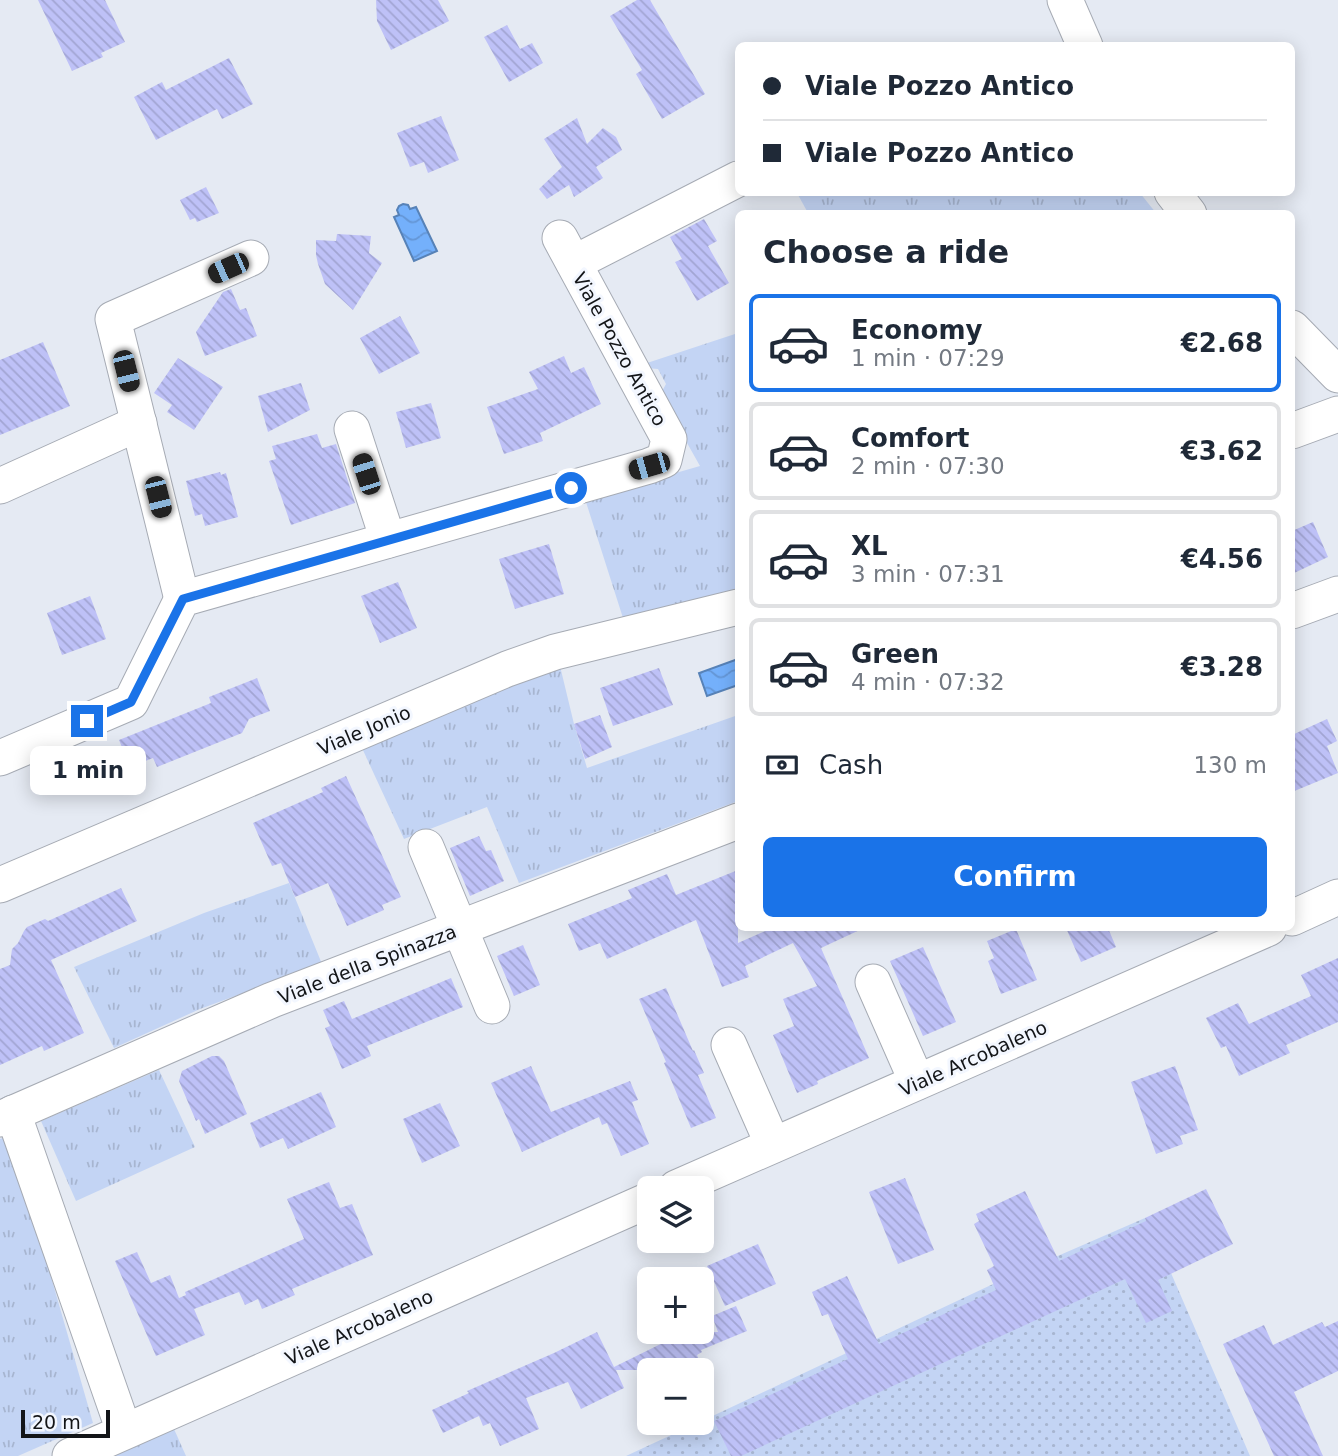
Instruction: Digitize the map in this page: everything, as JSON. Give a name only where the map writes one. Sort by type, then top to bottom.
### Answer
[{"type":"street","points":[[1065,0],[1083,42]]},
{"type":"street","name":"Viale Pozzo Antico","points":[[183,599],[664,460],[669,439],[567,251],[735,180]]},
{"type":"street","points":[[1175,196],[1186,210]]},
{"type":"street","points":[[0,758],[131,702],[183,599],[113,319],[251,257]]},
{"type":"street","points":[[1295,331],[1338,375]]},
{"type":"street","points":[[1295,429],[1338,414]]},
{"type":"street","points":[[0,486],[139,423]]},
{"type":"street","points":[[352,429],[388,540]]},
{"type":"street","points":[[1295,610],[1338,594]]},
{"type":"street","name":"Viale Jonio","points":[[0,885],[507,669],[555,652],[735,608]]},
{"type":"street","name":"Viale della Spinazza","points":[[7,1116],[272,1000],[735,822]]},
{"type":"street","points":[[426,847],[492,1006]]},
{"type":"street","points":[[1295,917],[1338,897]]},
{"type":"street","name":"Viale Arcobaleno","points":[[703,1176],[1262,931]]},
{"type":"street","points":[[873,982],[917,1082]]},
{"type":"street","points":[[729,1045],[774,1145]]},
{"type":"street","points":[[7,1116],[124,1431]]},
{"type":"street","name":"Viale Arcobaleno","points":[[69,1456],[637,1205]]},
{"type":"green space","points":[[799,196],[1142,196],[1154,210],[806,210]]},
{"type":"green space","points":[[735,334],[735,591],[623,618],[585,499],[700,466],[660,395],[666,384],[658,369],[646,368],[644,364]]},
{"type":"green space","points":[[560,666],[587,768],[735,716],[735,802],[519,883],[487,807],[404,839],[362,748]]},
{"type":"green space","points":[[289,883],[322,964],[200,1009],[114,1048],[74,967],[204,913]]},
{"type":"green space","points":[[159,1070],[195,1147],[76,1201],[41,1121]]},
{"type":"green space","points":[[5,1137],[35,1221],[93,1423],[18,1456],[0,1456],[0,1139]]},
{"type":"green space","points":[[1145,1218],[1250,1456],[626,1456],[671,1435],[714,1435],[714,1415],[991,1285]]},
{"type":"green space","points":[[174,1429],[186,1456],[114,1456]]},
{"type":"water","points":[[403,204],[410,209],[416,207],[437,251],[414,261],[394,217],[399,215],[397,210]]},
{"type":"water","points":[[735,660],[735,686],[707,696],[699,673]]},
{"type":"building","points":[[38,0],[105,0],[125,42],[101,53],[103,57],[72,71]]},
{"type":"building","points":[[376,0],[438,0],[449,21],[391,50],[377,21]]},
{"type":"building","points":[[637,0],[650,0],[705,94],[662,119],[636,74],[642,70],[610,16]]},
{"type":"building","points":[[507,25],[520,49],[532,43],[543,63],[509,82],[484,37]]},
{"type":"building","points":[[229,58],[253,104],[222,119],[217,109],[156,140],[134,97],[162,82],[166,90]]},
{"type":"building","points":[[441,116],[459,160],[428,173],[424,162],[410,167],[397,133]]},
{"type":"building","points":[[577,118],[587,144],[603,128],[616,137],[622,150],[596,167],[603,178],[574,197],[569,185],[547,199],[539,189],[562,167],[544,139]]},
{"type":"building","points":[[206,187],[219,213],[197,222],[195,218],[190,220],[180,200]]},
{"type":"building","points":[[704,219],[717,241],[708,246],[729,283],[697,301],[675,262],[682,259],[670,237]]},
{"type":"building","points":[[337,234],[371,236],[369,253],[382,263],[353,310],[325,284],[316,255],[316,240],[336,241]]},
{"type":"building","points":[[231,289],[240,310],[246,308],[257,336],[205,356],[196,332],[223,292]]},
{"type":"building","points":[[400,316],[420,353],[379,374],[360,338]]},
{"type":"building","points":[[43,342],[70,406],[0,435],[0,360]]},
{"type":"building","points":[[564,356],[571,373],[584,367],[601,404],[540,433],[543,441],[504,454],[487,407],[538,389],[529,372]]},
{"type":"building","points":[[178,358],[223,387],[194,430],[167,412],[172,405],[154,393]]},
{"type":"building","points":[[301,383],[310,410],[268,432],[258,396]]},
{"type":"building","points":[[431,403],[441,438],[406,448],[396,412]]},
{"type":"building","points":[[317,434],[322,448],[336,444],[355,503],[291,525],[269,461],[276,459],[272,446]]},
{"type":"building","points":[[220,472],[221,475],[226,473],[238,517],[205,526],[202,514],[195,516],[186,481]]},
{"type":"building","points":[[1313,522],[1328,557],[1295,573],[1295,530]]},
{"type":"building","points":[[549,544],[564,594],[515,609],[499,559]]},
{"type":"building","points":[[398,582],[417,628],[380,643],[361,596]]},
{"type":"building","points":[[90,596],[106,639],[62,655],[47,613]]},
{"type":"building","points":[[659,668],[673,705],[613,726],[600,688]]},
{"type":"building","points":[[257,678],[270,711],[249,719],[242,733],[157,767],[153,758],[130,767],[119,740],[211,703],[209,697]]},
{"type":"building","points":[[600,715],[612,747],[585,759],[574,724]]},
{"type":"building","points":[[1327,719],[1337,741],[1327,746],[1338,773],[1295,791],[1295,734]]},
{"type":"building","points":[[346,776],[401,897],[382,905],[384,910],[347,926],[328,883],[295,897],[281,863],[272,866],[253,823],[323,792],[321,788]]},
{"type":"building","points":[[479,836],[486,851],[491,850],[504,881],[470,896],[450,848]]},
{"type":"building","points":[[735,871],[735,931],[738,931],[738,943],[765,931],[858,931],[821,948],[869,1058],[797,1093],[773,1035],[794,1026],[783,999],[817,986],[793,943],[745,966],[749,977],[722,987],[696,920],[607,959],[600,943],[579,951],[568,924],[632,898],[628,890],[667,874],[676,895]]},
{"type":"building","points":[[121,888],[137,921],[51,960],[84,1033],[44,1051],[42,1046],[0,1065],[0,969],[10,965],[12,949],[24,931],[45,919],[48,921]]},
{"type":"building","points":[[1017,931],[1037,980],[1001,994],[988,961],[994,958],[987,941]]},
{"type":"building","points":[[1067,931],[1109,931],[1116,947],[1081,962]]},
{"type":"building","points":[[523,945],[540,985],[514,996],[497,956]]},
{"type":"building","points":[[923,947],[956,1022],[923,1036],[890,961]]},
{"type":"building","points":[[1338,958],[1338,1022],[1286,1045],[1290,1053],[1239,1076],[1226,1046],[1221,1048],[1206,1018],[1238,1003],[1249,1024],[1311,996],[1301,975]]},
{"type":"building","points":[[451,978],[463,1007],[367,1046],[371,1056],[342,1069],[325,1028],[330,1026],[323,1010],[344,1001],[352,1019]]},
{"type":"building","points":[[666,988],[704,1073],[698,1075],[716,1118],[691,1128],[639,999]]},
{"type":"building","points":[[212,1056],[219,1056],[224,1061],[247,1114],[205,1134],[199,1119],[196,1121],[179,1081],[182,1071]]},
{"type":"building","points":[[531,1066],[551,1112],[630,1081],[638,1100],[632,1102],[649,1144],[621,1156],[607,1123],[602,1125],[599,1117],[522,1152],[491,1083]]},
{"type":"building","points":[[1175,1066],[1198,1130],[1180,1136],[1183,1144],[1156,1154],[1131,1082]]},
{"type":"building","points":[[321,1092],[336,1127],[288,1149],[283,1138],[260,1148],[250,1123]]},
{"type":"building","points":[[440,1103],[460,1146],[422,1163],[403,1119]]},
{"type":"building","points":[[905,1178],[934,1250],[898,1264],[869,1192]]},
{"type":"building","points":[[329,1182],[340,1208],[352,1204],[373,1255],[292,1289],[295,1295],[262,1309],[258,1299],[245,1305],[239,1292],[194,1309],[205,1335],[156,1356],[115,1261],[137,1252],[151,1283],[170,1275],[179,1298],[186,1295],[185,1292],[304,1239],[287,1199]]},
{"type":"building","points":[[1206,1189],[1233,1244],[1158,1280],[1172,1311],[1146,1323],[1125,1279],[741,1456],[731,1456],[714,1421],[848,1359],[828,1314],[822,1316],[812,1292],[847,1276],[879,1344],[996,1290],[987,1270],[994,1266],[974,1224],[979,1221],[976,1214],[1025,1191],[1059,1261],[1146,1221],[1145,1218]]},
{"type":"building","points":[[758,1244],[776,1284],[725,1306],[714,1282],[714,1267],[707,1266]]},
{"type":"building","points":[[736,1306],[747,1331],[701,1350],[697,1355],[698,1358],[637,1358],[637,1370],[616,1370],[624,1388],[581,1409],[568,1382],[526,1398],[539,1429],[500,1446],[490,1423],[483,1426],[479,1416],[443,1433],[432,1410],[469,1393],[467,1391],[597,1332],[614,1367],[661,1344],[714,1344],[714,1332],[718,1332],[714,1315]]},
{"type":"building","points":[[1338,1321],[1338,1371],[1294,1392],[1323,1456],[1274,1456],[1223,1344],[1264,1325],[1273,1345],[1322,1322],[1325,1327]]},
{"type":"route","points":[[87,721],[131,702],[183,599],[571,488]]}]
